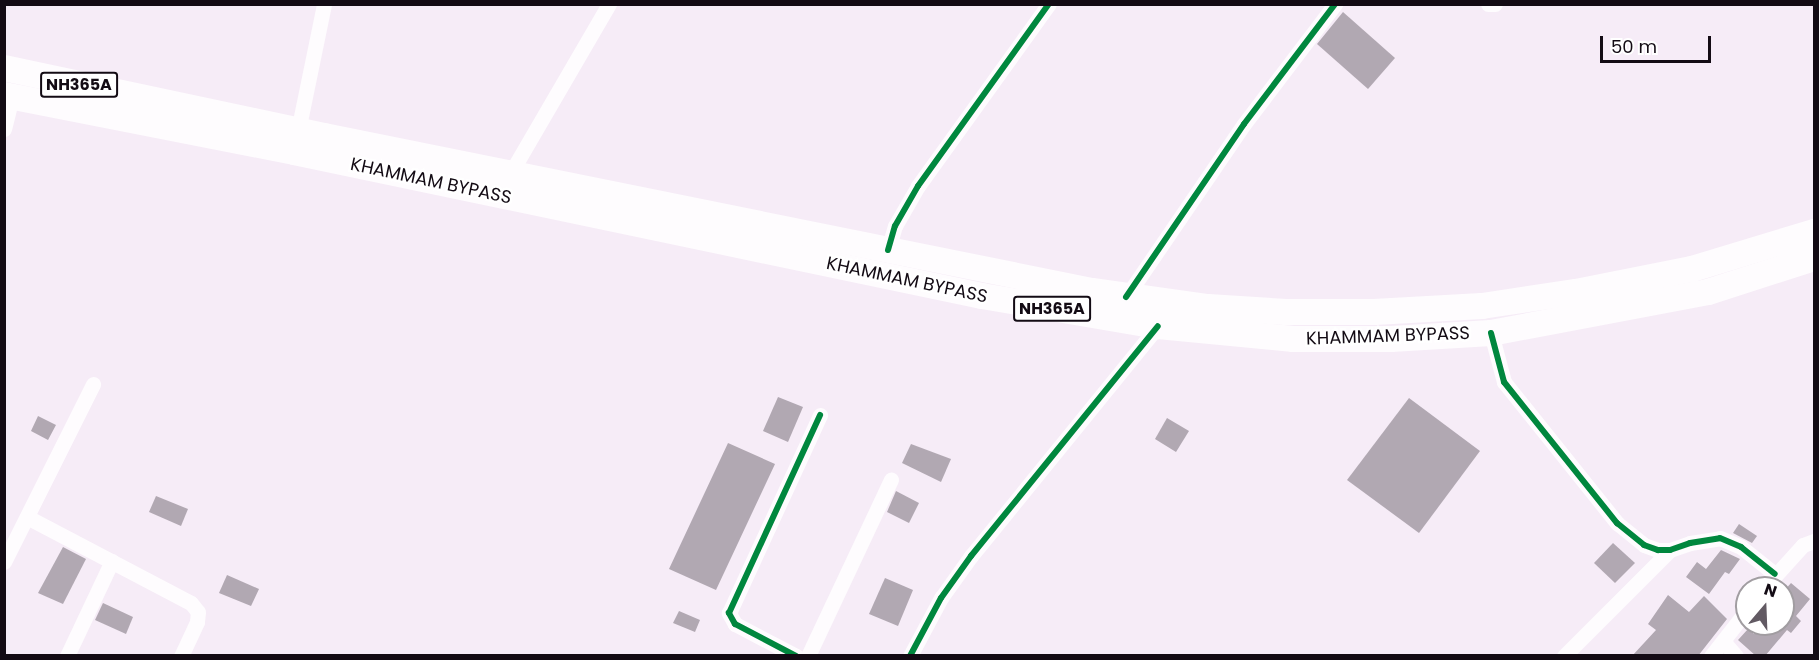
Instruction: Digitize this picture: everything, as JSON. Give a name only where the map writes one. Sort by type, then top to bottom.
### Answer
[{"type":"highway","name":"KHAMMAM BYPASS","points":[[4,68],[153,112],[296,141],[968,293],[1158,326],[1293,339],[1391,339],[1491,333],[1708,292],[1815,258]]},
{"type":"highway","name":"KHAMMAM BYPASS","points":[[8,96],[153,112]]},
{"type":"highway","name":"KHAMMAM BYPASS","points":[[296,141],[510,174],[1126,297],[1208,307],[1286,312],[1374,312],[1482,306],[1576,292],[1692,269],[1815,232]]},
{"type":"highway","points":[[968,293],[972,267]]},
{"type":"street","points":[[296,141],[324,4]]},
{"type":"street","points":[[510,174],[609,4]]},
{"type":"street","points":[[888,250],[903,209],[918,186],[1049,4]]},
{"type":"street","points":[[1126,297],[1244,124],[1335,4]]},
{"type":"street","points":[[1488,4],[1495,4]]},
{"type":"street","points":[[4,129],[8,96]]},
{"type":"street","points":[[910,656],[941,598],[971,556],[1158,326]]},
{"type":"street","points":[[1491,333],[1504,381],[1617,522],[1644,545],[1658,550],[1670,550],[1690,543],[1720,538],[1741,547],[1775,574],[1803,545],[1815,541]]},
{"type":"street","points":[[4,562],[93,384]]},
{"type":"street","points":[[796,656],[735,624],[729,614],[820,415]]},
{"type":"street","points":[[808,656],[891,480]]},
{"type":"street","points":[[27,517],[196,608],[197,622],[181,656]]},
{"type":"street","points":[[1564,656],[1670,550]]},
{"type":"street","points":[[67,656],[112,561]]},
{"type":"street","points":[[1711,656],[1735,626]]},
{"type":"street","points":[[1723,641],[1736,656]]},
{"type":"building","points":[[1343,12],[1395,58],[1368,89],[1317,44]]},
{"type":"building","points":[[778,397],[803,407],[788,442],[763,431]]},
{"type":"building","points":[[1409,398],[1480,451],[1419,533],[1347,480]]},
{"type":"building","points":[[38,416],[56,425],[48,440],[31,431]]},
{"type":"building","points":[[1167,418],[1189,431],[1176,452],[1155,439]]},
{"type":"building","points":[[728,443],[775,464],[716,590],[669,569]]},
{"type":"building","points":[[911,444],[951,459],[941,482],[902,463]]},
{"type":"building","points":[[896,491],[919,503],[909,523],[887,512]]},
{"type":"building","points":[[156,496],[188,509],[181,526],[149,512]]},
{"type":"building","points":[[1739,524],[1757,536],[1752,543],[1733,533]]},
{"type":"building","points":[[1613,543],[1635,563],[1615,583],[1594,563]]},
{"type":"building","points":[[63,547],[86,559],[63,604],[38,593]]},
{"type":"building","points":[[1721,550],[1740,559],[1729,574],[1725,572],[1709,594],[1686,577],[1697,562],[1706,569]]},
{"type":"building","points":[[227,575],[259,589],[251,606],[219,593]]},
{"type":"building","points":[[885,578],[913,590],[898,626],[869,614]]},
{"type":"building","points":[[1795,586],[1810,599],[1796,616],[1801,621],[1795,628]]},
{"type":"building","points":[[1668,595],[1689,612],[1704,596],[1727,619],[1698,656],[1632,656],[1656,630],[1648,624]]},
{"type":"building","points":[[103,603],[133,617],[126,634],[95,620]]},
{"type":"building","points":[[679,611],[700,620],[695,632],[673,623]]},
{"type":"building","points":[[1742,636],[1782,636],[1765,656],[1756,656],[1738,640]]},
{"type":"cycle path","points":[[888,250],[895,226],[918,186],[1049,4]]},
{"type":"cycle path","points":[[1126,297],[1244,124],[1335,4]]},
{"type":"cycle path","points":[[910,656],[941,598],[971,556],[1158,326]]},
{"type":"cycle path","points":[[1491,333],[1504,382],[1617,523],[1644,545],[1658,550],[1670,550],[1690,543],[1720,538],[1741,547],[1775,574]]},
{"type":"cycle path","points":[[796,656],[735,624],[729,613],[820,415]]}]
